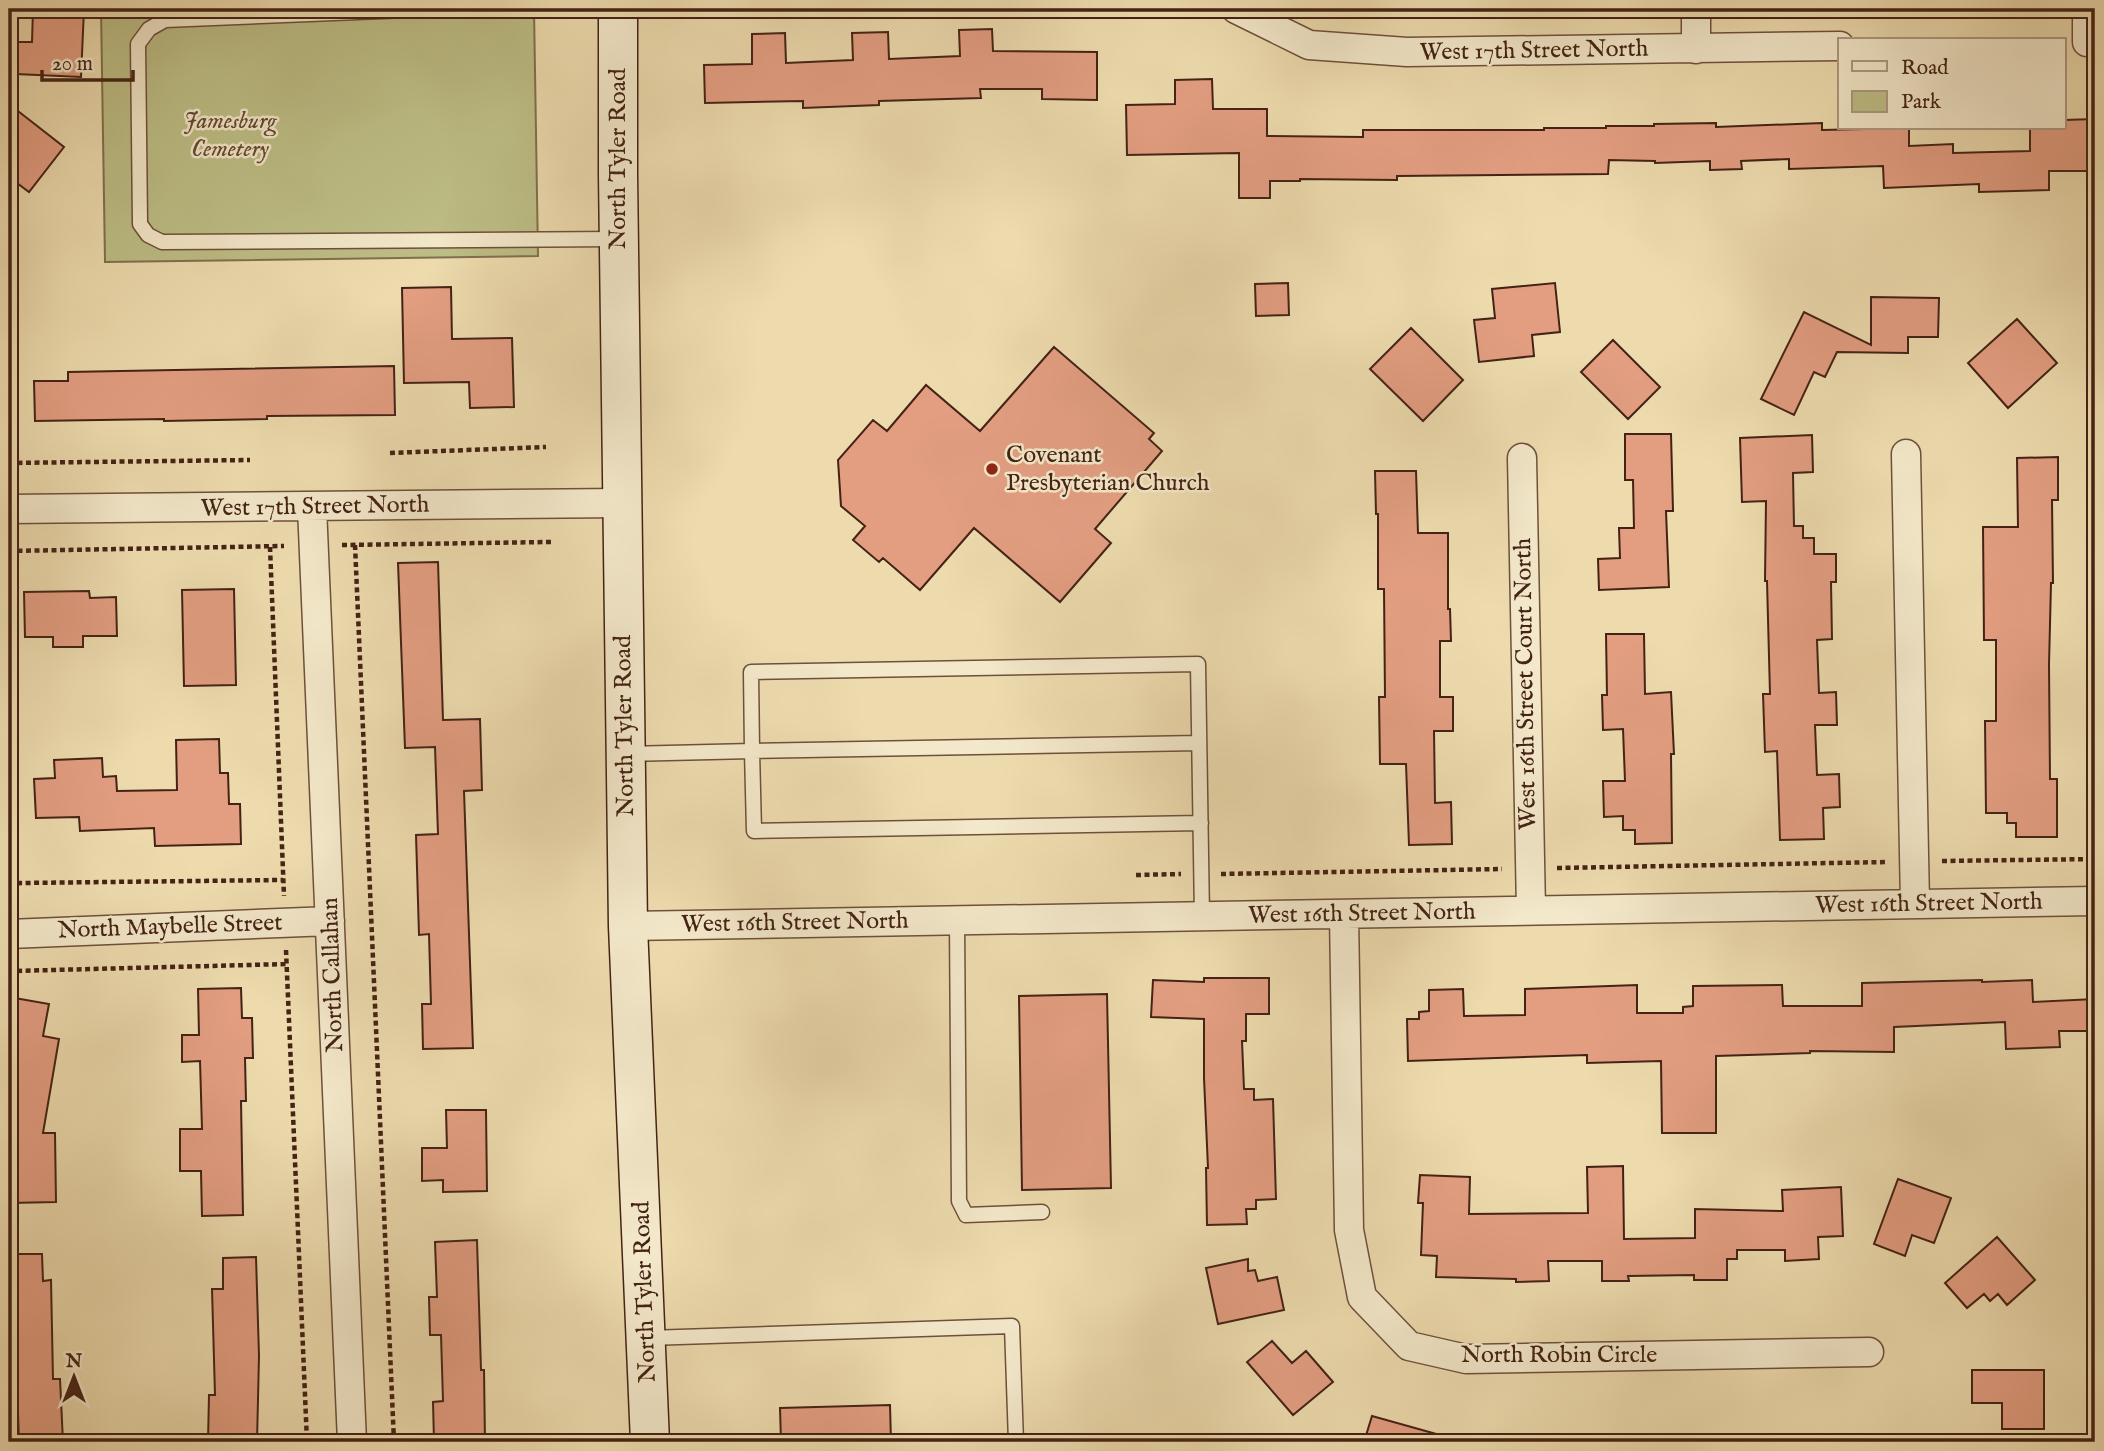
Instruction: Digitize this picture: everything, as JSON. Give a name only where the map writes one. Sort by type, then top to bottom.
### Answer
[{"type":"main road","name":"North Tyler Road","points":[[618,9],[628,926],[650,1442]]},
{"type":"street","points":[[1696,9],[1696,49]]},
{"type":"street","points":[[2082,42],[2087,9]]},
{"type":"street","name":"West 17th Street North","points":[[1250,12],[1309,45],[1407,52],[1838,46]]},
{"type":"street","points":[[1906,454],[1915,904]]},
{"type":"street","name":"West 16th Street Court North","points":[[1522,458],[1531,911]]},
{"type":"street","name":"West 17th Street North","points":[[9,509],[622,503]]},
{"type":"street","name":"North Callahan","points":[[312,507],[352,1442]]},
{"type":"street","name":"West 16th Street North","points":[[628,926],[2095,901]]},
{"type":"street","name":"North Robin Circle","points":[[1344,914],[1349,1230],[1362,1297],[1409,1346],[1465,1359],[1869,1352]]},
{"type":"street","name":"North Maybelle Street","points":[[9,934],[330,921]]},
{"type":"lane","points":[[432,9],[165,20],[149,29],[138,44],[140,224],[148,235],[162,242],[619,239]]},
{"type":"lane","points":[[1201,823],[754,831],[751,672],[1198,664],[1201,823],[1202,916]]},
{"type":"lane","points":[[625,754],[1199,743]]},
{"type":"lane","points":[[957,920],[960,1201],[966,1214],[1042,1212]]},
{"type":"lane","points":[[647,1339],[1012,1326],[1016,1442]]},
{"type":"path","points":[[390,453],[546,447]]},
{"type":"path","points":[[9,463],[250,460]]},
{"type":"path","points":[[9,551],[551,542]]},
{"type":"path","points":[[355,545],[394,1442]]},
{"type":"path","points":[[270,547],[307,1442]]},
{"type":"path","points":[[1136,875],[2095,859]]},
{"type":"path","points":[[9,886],[20,883],[283,880]]},
{"type":"path","points":[[9,973],[287,964]]},
{"type":"green space","name":"Jamesburg Cemetery","points":[[101,9],[534,9],[538,256],[105,262]]},
{"type":"building","points":[[33,9],[84,9],[81,77],[16,74],[17,42],[32,42]]},
{"type":"building","points":[[992,29],[993,51],[1097,52],[1097,100],[1042,99],[1042,89],[980,89],[981,98],[879,101],[879,105],[803,108],[803,101],[705,103],[704,65],[752,64],[752,34],[785,33],[786,63],[853,60],[852,33],[888,32],[889,59],[960,56],[959,30]]},
{"type":"building","points":[[1212,79],[1213,109],[1267,109],[1267,136],[1363,137],[1363,130],[1544,130],[1654,124],[1716,123],[1716,127],[1822,123],[1822,130],[1909,130],[1909,146],[1953,144],[1953,153],[2030,151],[2030,130],[2066,130],[2066,120],[2095,119],[2095,171],[2049,171],[2049,190],[1979,192],[1979,184],[1884,188],[1883,166],[1789,169],[1789,159],[1741,161],[1742,169],[1710,170],[1710,161],[1655,163],[1609,160],[1608,174],[1397,176],[1397,180],[1300,179],[1270,181],[1270,198],[1239,198],[1239,153],[1127,155],[1126,105],[1175,104],[1175,80]]},
{"type":"building","points":[[9,104],[64,147],[29,192],[9,177]]},
{"type":"building","points":[[1288,283],[1289,315],[1256,316],[1255,284]]},
{"type":"building","points":[[1555,283],[1560,332],[1532,335],[1534,356],[1479,362],[1474,320],[1495,318],[1492,289]]},
{"type":"building","points":[[451,287],[452,339],[512,338],[514,407],[470,408],[469,382],[404,383],[402,288]]},
{"type":"building","points":[[1871,297],[1939,298],[1938,337],[1908,337],[1908,353],[1837,352],[1825,377],[1814,372],[1794,415],[1761,399],[1804,312],[1871,345]]},
{"type":"building","points":[[2017,319],[2057,363],[2008,408],[1968,363]]},
{"type":"building","points":[[1411,328],[1463,380],[1423,421],[1370,369]]},
{"type":"building","points":[[1613,340],[1660,387],[1628,419],[1581,372]]},
{"type":"building","name":"Covenant Presbyterian Church","points":[[1054,347],[1154,433],[1149,439],[1162,451],[1095,529],[1111,543],[1060,602],[974,528],[920,590],[883,558],[879,562],[853,540],[865,526],[841,506],[838,460],[873,420],[887,431],[926,385],[980,431]]},
{"type":"building","points":[[394,366],[395,415],[267,416],[267,419],[164,421],[35,421],[34,381],[68,381],[68,372]]},
{"type":"building","points":[[1625,434],[1671,434],[1673,511],[1666,511],[1669,587],[1599,590],[1598,559],[1620,558],[1619,528],[1634,528],[1633,480],[1625,480]]},
{"type":"building","points":[[1812,435],[1813,472],[1793,473],[1794,526],[1803,526],[1803,538],[1814,538],[1814,554],[1836,554],[1836,582],[1831,582],[1832,639],[1817,640],[1819,693],[1836,692],[1837,725],[1815,725],[1817,775],[1839,774],[1840,807],[1823,808],[1824,839],[1780,840],[1777,751],[1765,752],[1763,694],[1770,694],[1765,581],[1766,501],[1742,502],[1740,438]]},
{"type":"building","points":[[2058,457],[2058,500],[2052,500],[2053,583],[2049,665],[2050,779],[2057,779],[2057,837],[2016,837],[2016,823],[2007,823],[2007,813],[1986,813],[1985,721],[1996,721],[1996,640],[1984,640],[1983,527],[2018,527],[2017,458]]},
{"type":"building","points":[[1375,471],[1416,471],[1418,533],[1448,533],[1448,609],[1451,641],[1440,641],[1440,697],[1453,697],[1453,731],[1434,731],[1435,803],[1451,802],[1452,844],[1409,845],[1406,764],[1380,764],[1379,697],[1385,697],[1384,589],[1378,589]]},
{"type":"building","points":[[438,562],[443,720],[480,719],[482,790],[464,791],[473,1048],[423,1049],[422,1004],[431,1004],[429,934],[419,935],[416,835],[438,834],[435,747],[405,748],[398,563]]},
{"type":"building","points":[[234,589],[236,685],[184,686],[182,590]]},
{"type":"building","points":[[89,591],[90,598],[116,597],[117,636],[83,636],[83,647],[53,647],[53,637],[25,637],[24,592]]},
{"type":"building","points":[[1606,634],[1644,634],[1645,694],[1671,692],[1674,754],[1671,754],[1672,843],[1635,844],[1635,830],[1623,830],[1623,816],[1604,817],[1603,781],[1625,781],[1623,729],[1603,730],[1602,695],[1607,695]]},
{"type":"building","points":[[219,739],[220,773],[228,773],[229,804],[240,804],[241,844],[155,846],[154,828],[80,831],[79,817],[36,818],[34,779],[55,778],[54,760],[102,758],[103,777],[116,776],[117,791],[177,790],[176,740]]},
{"type":"building","points":[[1204,978],[1269,978],[1269,1014],[1246,1014],[1246,1041],[1242,1041],[1244,1089],[1254,1089],[1254,1100],[1273,1099],[1276,1199],[1256,1200],[1256,1209],[1246,1209],[1247,1224],[1207,1225],[1204,1019],[1151,1017],[1153,980],[1204,982]]},
{"type":"building","points":[[2032,980],[2033,1002],[2095,999],[2095,1031],[2059,1031],[2060,1047],[2006,1049],[2005,1022],[1894,1027],[1894,1052],[1810,1051],[1716,1056],[1716,1133],[1662,1133],[1661,1061],[1587,1063],[1587,1055],[1408,1061],[1407,1019],[1419,1019],[1419,1012],[1429,1011],[1429,990],[1463,989],[1464,1016],[1525,1015],[1525,989],[1637,985],[1637,1013],[1683,1013],[1683,1007],[1693,1006],[1693,986],[1782,985],[1783,1006],[1862,1006],[1862,983]]},
{"type":"building","points":[[241,988],[242,1018],[252,1018],[253,1058],[245,1058],[246,1101],[241,1101],[243,1215],[202,1216],[201,1171],[180,1171],[180,1129],[202,1129],[200,1061],[182,1062],[182,1035],[199,1035],[198,989]]},
{"type":"building","points":[[1107,994],[1111,1188],[1022,1190],[1019,996]]},
{"type":"building","points":[[9,997],[49,1004],[43,1036],[59,1039],[43,1133],[55,1133],[56,1202],[9,1203]]},
{"type":"building","points":[[446,1110],[486,1110],[487,1191],[443,1192],[443,1180],[422,1181],[422,1148],[447,1148]]},
{"type":"building","points":[[1623,1166],[1624,1239],[1695,1238],[1695,1209],[1783,1211],[1782,1190],[1841,1187],[1843,1236],[1818,1237],[1819,1259],[1785,1261],[1785,1250],[1737,1250],[1737,1259],[1727,1259],[1727,1280],[1694,1280],[1694,1275],[1628,1276],[1629,1281],[1602,1281],[1602,1261],[1548,1261],[1549,1281],[1516,1282],[1516,1279],[1436,1277],[1437,1256],[1421,1255],[1423,1203],[1418,1203],[1420,1175],[1470,1177],[1469,1214],[1588,1213],[1587,1167]]},
{"type":"building","points":[[1898,1179],[1951,1198],[1934,1243],[1912,1235],[1905,1256],[1874,1244]]},
{"type":"building","points":[[1997,1237],[2035,1280],[2007,1305],[1998,1294],[1990,1301],[1984,1294],[1967,1308],[1945,1283]]},
{"type":"building","points":[[477,1240],[485,1442],[434,1442],[433,1402],[443,1401],[441,1335],[430,1335],[429,1297],[437,1297],[435,1242]]},
{"type":"building","points":[[9,1254],[42,1254],[43,1281],[51,1280],[53,1379],[60,1379],[63,1442],[19,1442],[16,1355],[9,1355]]},
{"type":"building","points":[[256,1257],[259,1356],[257,1442],[208,1442],[209,1395],[215,1395],[212,1289],[223,1289],[223,1258]]},
{"type":"building","points":[[1248,1259],[1248,1271],[1255,1270],[1258,1281],[1277,1277],[1284,1310],[1218,1324],[1206,1268]]},
{"type":"building","points":[[1272,1341],[1292,1363],[1306,1351],[1333,1382],[1293,1415],[1247,1362]]},
{"type":"building","points":[[1972,1370],[2044,1370],[2044,1429],[2002,1429],[2002,1403],[1972,1403]]},
{"type":"building","points":[[890,1405],[891,1442],[781,1442],[780,1408]]},
{"type":"building","points":[[1372,1416],[1440,1435],[1439,1442],[1364,1442]]},
{"type":"place","name":"Covenant Presbyterian Church","points":[[992,469]]}]
